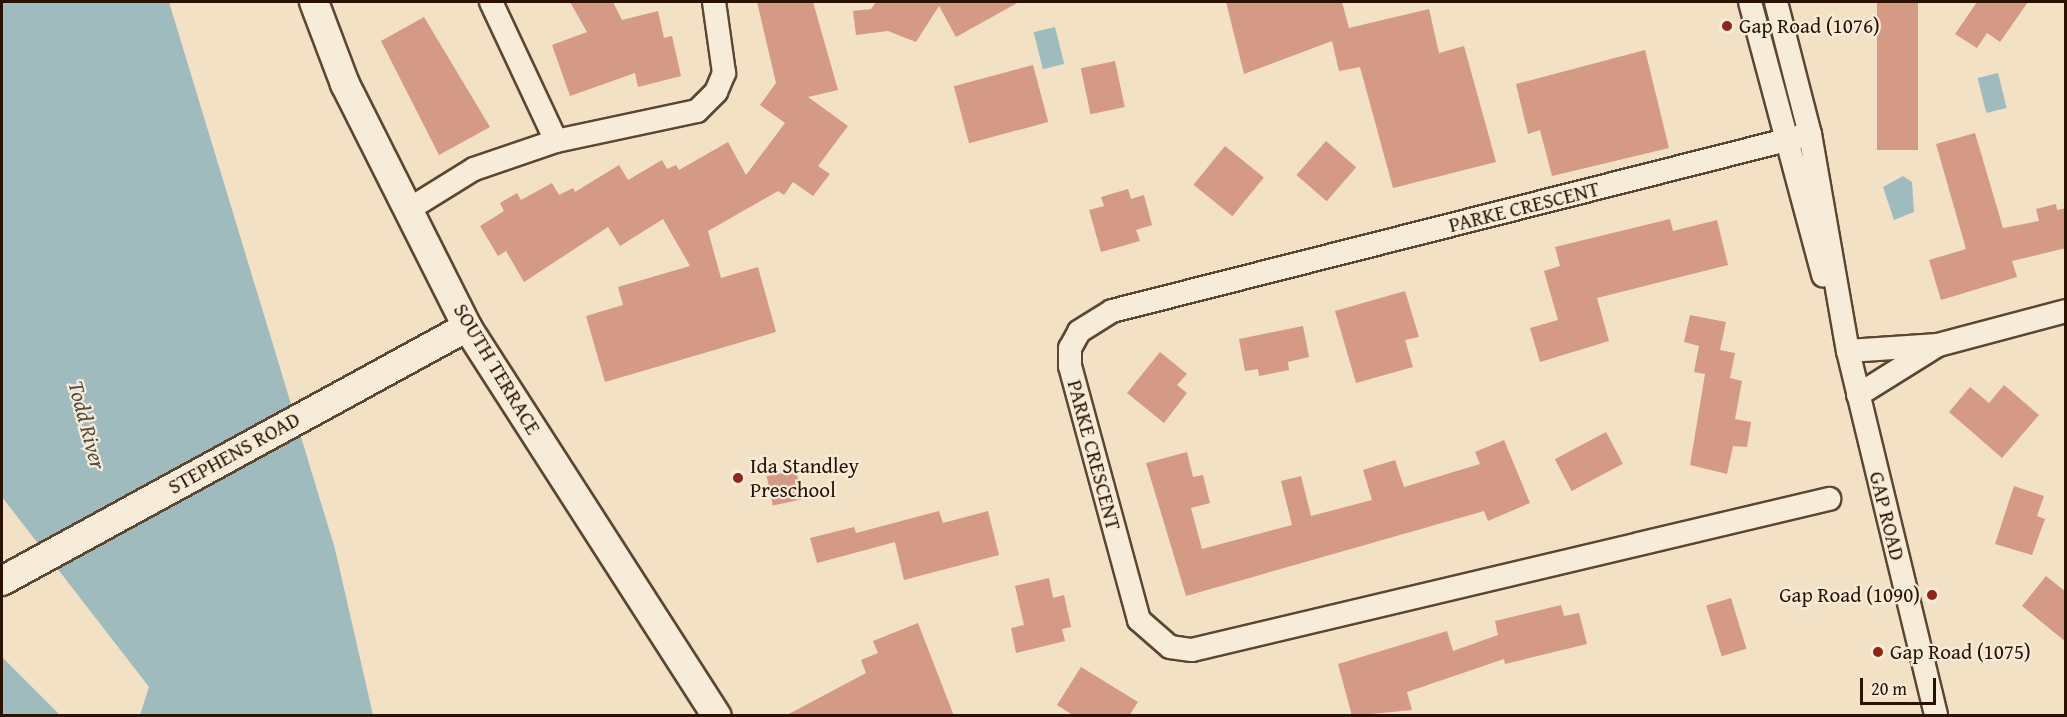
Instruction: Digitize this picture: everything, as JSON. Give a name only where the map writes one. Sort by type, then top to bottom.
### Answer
[{"type":"street","name":"SOUTH TERRACE","points":[[314,2],[345,84],[411,208],[467,327],[717,716]]},
{"type":"street","points":[[491,2],[556,141]]},
{"type":"street","points":[[411,208],[474,169],[556,141],[697,111],[716,92],[724,73],[714,2]]},
{"type":"street","name":"GAP ROAD","points":[[1750,2],[1785,141],[1848,351]]},
{"type":"street","name":"GAP ROAD","points":[[1776,2],[1810,134],[1848,351],[1936,716]]},
{"type":"street","name":"PARKE CRESCENT","points":[[1810,134],[1112,311],[1078,332],[1070,366],[1138,620],[1170,647],[1192,650],[1828,499]]},
{"type":"street","points":[[1848,351],[1938,345],[2066,311]]},
{"type":"street","name":"STEPHENS ROAD","points":[[2,581],[467,327]]},
{"type":"street","points":[[1858,394],[1938,345]]},
{"type":"water","name":"Todd River","points":[[2,2],[169,2],[335,549],[373,715],[140,715],[149,687],[2,497]]},
{"type":"water","points":[[1055,27],[1064,64],[1043,69],[1034,32]]},
{"type":"water","points":[[1998,73],[2007,108],[1986,113],[1978,78]]},
{"type":"water","points":[[1903,176],[1912,182],[1914,212],[1894,220],[1883,187]]},
{"type":"water","points":[[2,657],[60,715],[2,715]]},
{"type":"building","points":[[570,2],[613,2],[622,20],[658,11],[664,38],[672,36],[681,76],[638,87],[635,73],[570,96],[552,45],[587,32]]},
{"type":"building","points":[[757,2],[813,2],[838,90],[808,97],[848,126],[818,166],[830,174],[813,196],[793,182],[784,195],[778,191],[708,231],[721,278],[758,267],[776,332],[605,382],[586,316],[623,305],[618,287],[690,266],[663,219],[620,246],[608,227],[524,282],[506,251],[498,256],[480,226],[504,211],[500,203],[517,193],[521,200],[552,183],[559,195],[573,188],[575,192],[619,165],[628,180],[662,160],[667,169],[676,165],[679,170],[728,142],[746,175],[785,123],[760,105],[776,83]]},
{"type":"building","points":[[876,2],[1019,2],[956,37],[939,6],[916,42],[888,31],[856,35],[853,11],[871,9]]},
{"type":"building","points":[[1226,2],[1342,2],[1349,28],[1429,9],[1439,53],[1464,46],[1496,162],[1393,188],[1360,67],[1339,71],[1332,41],[1244,74]]},
{"type":"building","points":[[1877,2],[1918,2],[1918,150],[1877,150]]},
{"type":"building","points":[[1977,2],[2028,2],[2000,42],[1987,33],[1977,48],[1955,34]]},
{"type":"building","points":[[424,17],[490,127],[439,155],[381,41]]},
{"type":"building","points":[[1645,50],[1669,148],[1552,176],[1540,130],[1528,134],[1516,84]]},
{"type":"building","points":[[1115,61],[1125,107],[1091,114],[1081,68]]},
{"type":"building","points":[[1033,65],[1048,122],[969,143],[954,86]]},
{"type":"building","points":[[1975,133],[2003,228],[2039,221],[2036,209],[2056,204],[2057,210],[2066,208],[2066,248],[2012,261],[2017,277],[1941,300],[1929,260],[1966,249],[1936,144]]},
{"type":"building","points":[[1326,141],[1356,167],[1327,201],[1296,175]]},
{"type":"building","points":[[1225,146],[1264,177],[1232,216],[1194,185]]},
{"type":"building","points":[[1128,189],[1131,199],[1144,195],[1152,225],[1136,230],[1140,241],[1101,252],[1089,210],[1104,206],[1101,197]]},
{"type":"building","points":[[1670,219],[1673,231],[1717,220],[1728,265],[1597,298],[1609,341],[1540,362],[1530,328],[1558,320],[1544,271],[1560,266],[1555,247]]},
{"type":"building","points":[[1405,291],[1419,337],[1405,340],[1413,367],[1356,383],[1335,311]]},
{"type":"building","points":[[1690,315],[1726,322],[1720,350],[1735,353],[1730,378],[1742,381],[1735,419],[1751,422],[1747,447],[1733,446],[1727,474],[1690,465],[1705,374],[1694,372],[1699,346],[1684,342]]},
{"type":"building","points":[[1303,326],[1309,357],[1288,362],[1289,370],[1259,376],[1258,369],[1245,371],[1239,339]]},
{"type":"building","points":[[1160,352],[1187,374],[1177,385],[1187,393],[1164,423],[1127,393]]},
{"type":"building","points":[[2004,385],[2039,415],[2002,458],[1949,412],[1970,387],[1989,403]]},
{"type":"building","points":[[1606,432],[1623,464],[1572,491],[1555,459]]},
{"type":"building","points":[[1504,440],[1530,503],[1488,521],[1484,511],[1186,596],[1146,463],[1187,452],[1193,477],[1203,475],[1210,503],[1191,508],[1202,549],[1292,525],[1281,481],[1301,476],[1311,516],[1372,500],[1363,470],[1395,460],[1404,487],[1480,464],[1475,452]]},
{"type":"building","points":[[796,470],[802,499],[773,506],[767,476]]},
{"type":"building","points":[[2014,486],[2044,496],[2037,516],[2045,519],[2032,555],[1995,544]]},
{"type":"building","points":[[939,511],[943,523],[988,511],[999,555],[904,580],[895,542],[817,563],[810,538],[854,527],[856,533]]},
{"type":"building","points":[[2046,576],[2066,592],[2066,642],[2022,606]]},
{"type":"building","points":[[1049,578],[1053,598],[1064,595],[1071,627],[1062,629],[1065,641],[1016,653],[1011,628],[1024,625],[1015,586]]},
{"type":"building","points":[[1731,598],[1746,649],[1722,656],[1706,606]]},
{"type":"building","points":[[1561,605],[1564,616],[1579,613],[1587,644],[1505,664],[1504,659],[1407,692],[1412,710],[1352,716],[1338,664],[1447,631],[1453,651],[1498,635],[1495,621]]},
{"type":"building","points":[[918,623],[954,716],[785,716],[866,673],[861,660],[878,653],[873,641]]},
{"type":"building","points":[[1081,667],[1138,702],[1129,716],[1074,716],[1057,705]]},
{"type":"place","name":"Gap Road (1076)","points":[[1727,26]]},
{"type":"place","name":"Ida Standley Preschool","points":[[738,478]]},
{"type":"place","name":"Gap Road (1090)","points":[[1932,595]]},
{"type":"place","name":"Gap Road (1075)","points":[[1878,652]]}]
